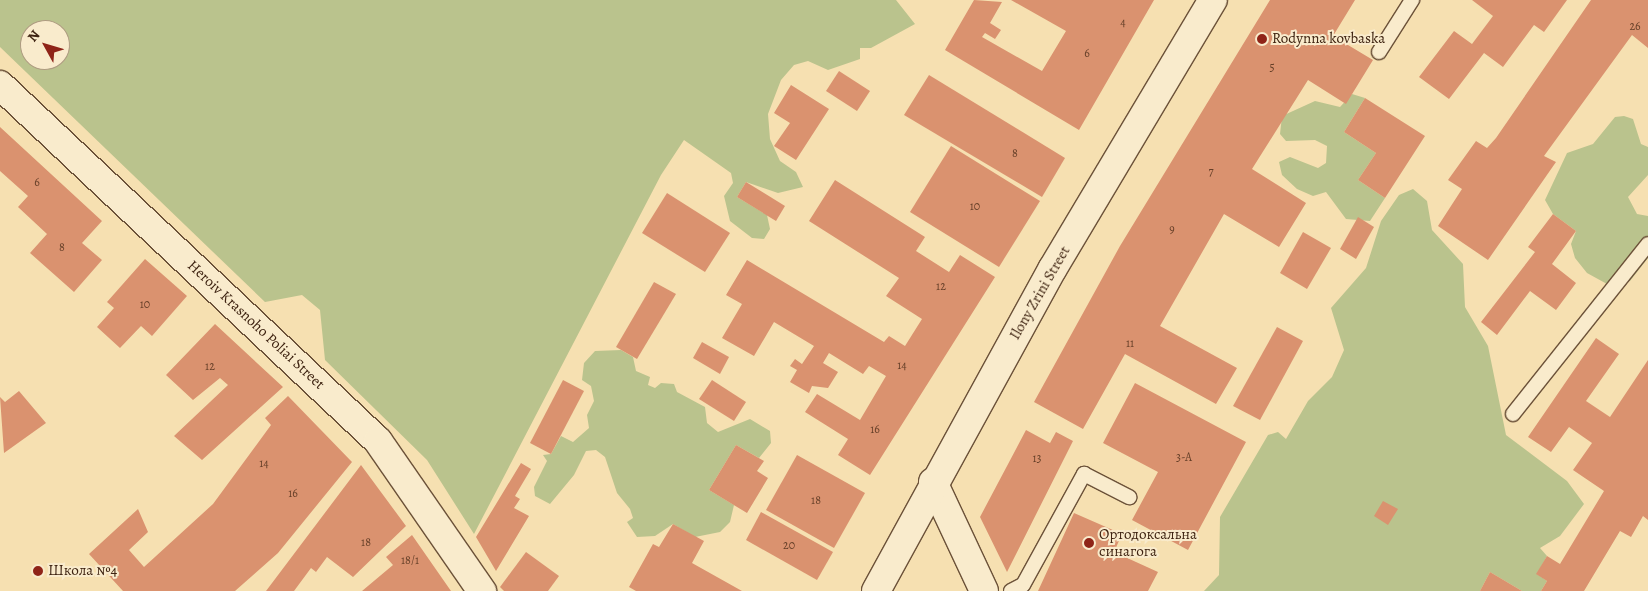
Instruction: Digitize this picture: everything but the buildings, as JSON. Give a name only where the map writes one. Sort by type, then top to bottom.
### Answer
[{"type":"street","name":"Ilony Zrini Street","points":[[876,591],[933,482],[1053,268],[1213,0]]},
{"type":"street","name":"Heroiv Krasnoho Poliai Street","points":[[0,85],[378,442],[482,591]]},
{"type":"street","points":[[933,482],[984,591]]},
{"type":"lane","points":[[1379,52],[1412,0]]},
{"type":"lane","points":[[1513,414],[1648,244]]},
{"type":"lane","points":[[1011,591],[1024,585],[1084,474],[1129,497]]},
{"type":"green space","points":[[0,0],[896,0],[915,24],[871,48],[860,48],[860,59],[828,70],[808,61],[794,65],[781,80],[768,114],[770,139],[780,161],[796,172],[803,187],[778,193],[746,182],[737,197],[767,215],[770,229],[764,239],[752,238],[730,221],[724,196],[733,183],[731,173],[684,140],[661,175],[474,534],[427,460],[325,360],[320,310],[302,295],[265,302],[24,70],[70,70],[70,20],[20,20],[20,66],[0,47]]},
{"type":"green space","points":[[1352,94],[1365,98],[1344,132],[1376,153],[1358,180],[1385,198],[1370,221],[1346,219],[1326,192],[1313,196],[1297,189],[1282,175],[1279,162],[1290,157],[1318,168],[1326,163],[1327,146],[1315,140],[1286,141],[1280,134],[1282,116],[1315,101],[1340,107]]},
{"type":"green space","points":[[1624,116],[1633,119],[1641,144],[1648,147],[1648,175],[1628,197],[1637,214],[1648,216],[1648,258],[1630,281],[1607,284],[1587,273],[1575,258],[1571,244],[1576,231],[1553,214],[1545,200],[1567,153],[1593,144],[1615,117]]},
{"type":"green space","points":[[1413,189],[1427,201],[1432,230],[1463,264],[1465,307],[1488,346],[1506,435],[1567,481],[1584,504],[1560,536],[1540,548],[1547,556],[1537,574],[1547,581],[1541,591],[1522,591],[1490,572],[1480,591],[1204,591],[1219,575],[1220,517],[1268,435],[1278,432],[1286,439],[1308,401],[1332,377],[1344,350],[1331,308],[1366,268],[1381,221],[1399,195]]},
{"type":"green space","points":[[621,350],[633,357],[636,371],[650,377],[648,385],[655,388],[661,383],[674,384],[677,392],[705,407],[707,423],[718,432],[750,419],[770,431],[771,443],[759,458],[736,445],[709,490],[734,505],[730,522],[720,532],[695,537],[673,524],[655,536],[637,537],[627,522],[633,518],[630,509],[617,493],[605,457],[596,450],[586,451],[574,475],[550,504],[535,496],[534,487],[547,461],[543,455],[551,454],[561,436],[573,442],[589,428],[587,415],[594,401],[591,386],[582,380],[584,363],[595,351]]},
{"type":"place","name":"Rodynna kovbaska","points":[[1262,39]]},
{"type":"place","name":"Ортодоксальна синагога","points":[[1089,543]]},
{"type":"place","name":"Школа №4","points":[[38,571]]}]
